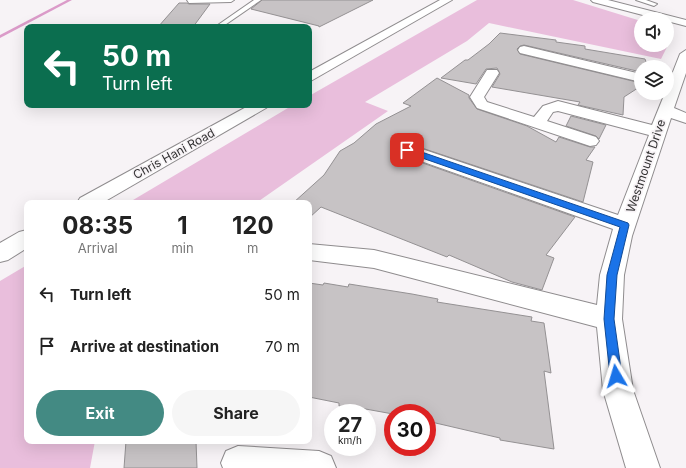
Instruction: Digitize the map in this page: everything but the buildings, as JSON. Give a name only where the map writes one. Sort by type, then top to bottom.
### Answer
[{"type":"street","points":[[312,76],[447,0]]},
{"type":"street","points":[[596,0],[686,23]]},
{"type":"street","points":[[524,50],[634,76]]},
{"type":"street","name":"Westmount Drive","points":[[674,79],[686,54]]},
{"type":"street","points":[[492,73],[477,97],[478,101],[490,108],[590,141]]},
{"type":"street","name":"Westmount Drive","points":[[643,468],[618,390],[609,319],[612,275],[625,225],[658,132],[676,114],[674,100]]},
{"type":"street","points":[[538,123],[548,109],[558,106],[658,132]]},
{"type":"street","name":"Chris Hani Road","points":[[92,200],[256,108]]},
{"type":"street","points":[[407,150],[625,225]]},
{"type":"street","points":[[0,254],[24,240]]},
{"type":"street","points":[[312,252],[374,259],[609,319]]},
{"type":"street","points":[[238,463],[319,468]]},
{"type":"lane","points":[[189,1],[231,0]]},
{"type":"lane","points":[[222,24],[258,0]]},
{"type":"lane","points":[[639,0],[654,4]]},
{"type":"shaded area","points":[[477,0],[573,0],[634,19],[634,52],[664,52],[661,59],[489,23],[467,41],[365,102],[388,111],[260,200],[133,200],[288,108],[312,108],[312,94]]},
{"type":"shaded area","points":[[24,267],[24,444],[94,444],[90,468],[0,468],[0,281]]},
{"type":"waterway","points":[[25,24],[70,0]]},
{"type":"waterway","points":[[0,37],[24,24]]},
{"type":"route","points":[[407,150],[625,225],[612,275],[609,319],[616,376]]}]
